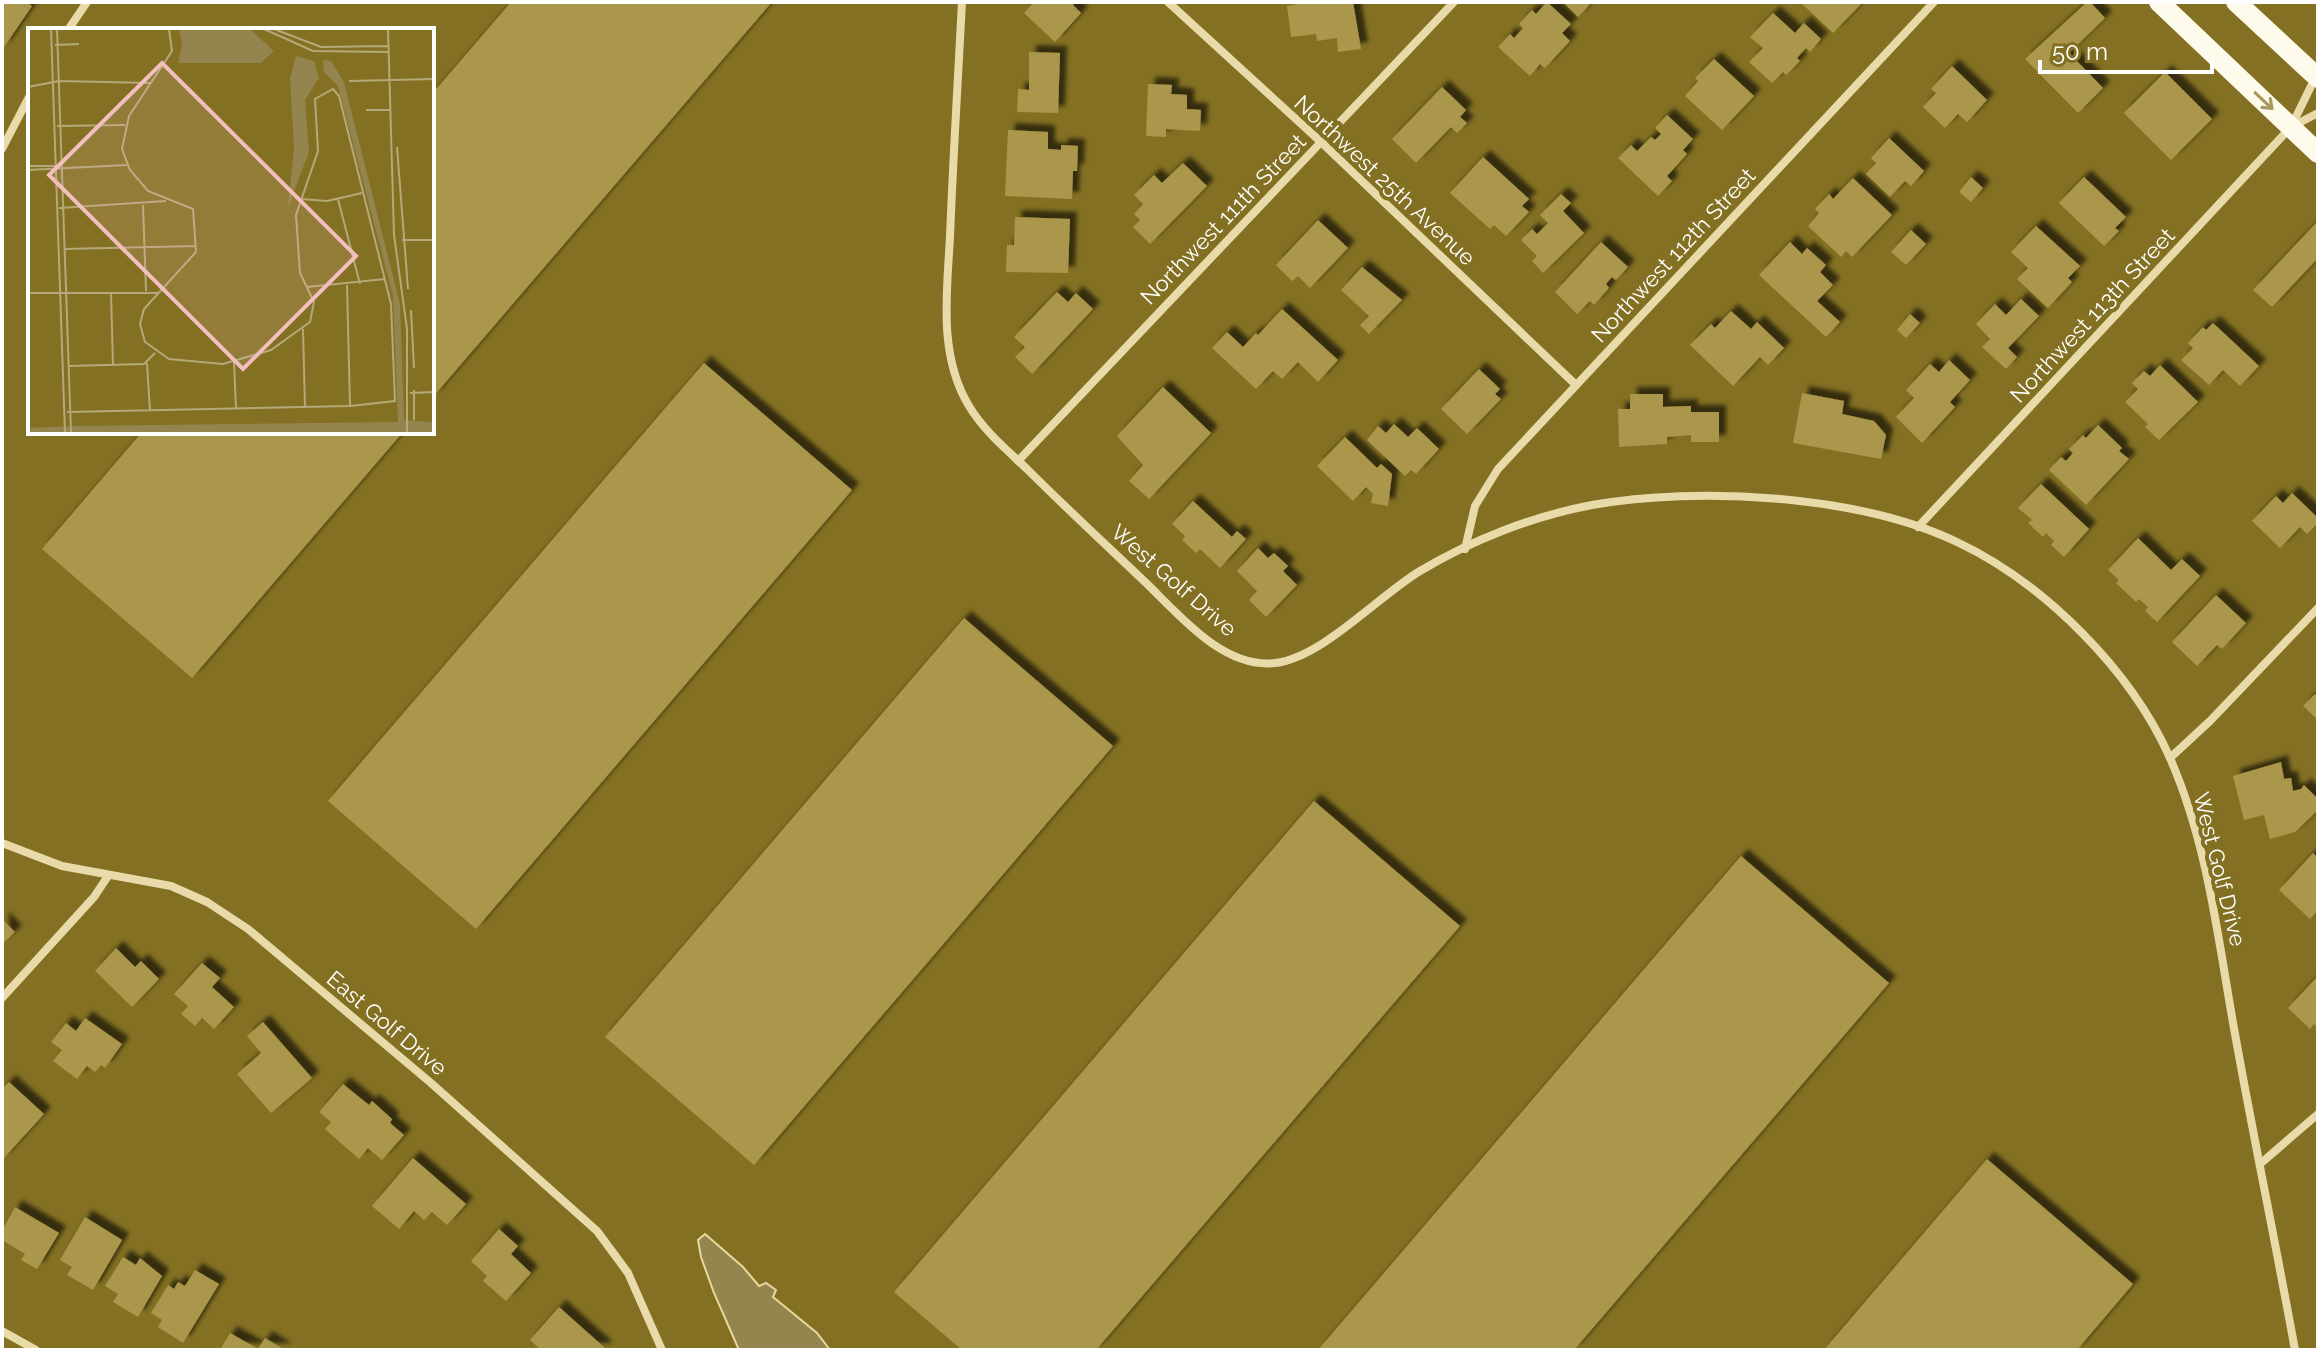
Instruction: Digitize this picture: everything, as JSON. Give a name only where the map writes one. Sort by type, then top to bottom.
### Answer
[{"type":"main road","points":[[2159,2],[2318,153]]},
{"type":"main road","points":[[2236,2],[2317,76]]},
{"type":"street","points":[[69,28],[87,2]]},
{"type":"street","name":"West Golf Drive","points":[[962,2],[947,271],[948,335],[954,373],[970,409],[991,435],[1199,632],[1234,656],[1254,662],[1288,660],[1314,649],[1424,569],[1532,521],[1615,502],[1682,497],[1746,498],[1810,503],[1868,513],[1952,539],[2017,579],[2057,612],[2118,673],[2144,710],[2170,758],[2197,833],[2213,898],[2295,1350]]},
{"type":"street","name":"Northwest 25th Avenue","points":[[1168,2],[1321,142],[1576,385]]},
{"type":"street","name":"Northwest 111th Street","points":[[1018,461],[1454,2]]},
{"type":"street","name":"Northwest 112th Street","points":[[1465,549],[1475,506],[1498,469],[1934,2]]},
{"type":"street","name":"Northwest 113th Street","points":[[1918,527],[2291,127],[2317,76]]},
{"type":"street","points":[[2,149],[28,99]]},
{"type":"street","name":"Northwest 113th Street","points":[[2291,127],[2318,113]]},
{"type":"street","points":[[2170,758],[2210,721],[2318,608]]},
{"type":"street","name":"East Golf Drive","points":[[2,843],[62,866],[171,886],[226,913],[254,934],[421,1075],[597,1231],[628,1273],[662,1350]]},
{"type":"street","points":[[2,998],[94,897],[108,876]]},
{"type":"street","points":[[2260,1164],[2318,1114]]},
{"type":"street","points":[[2,1331],[36,1350]]},
{"type":"shaded area","points":[[705,1234],[743,1267],[759,1286],[766,1283],[776,1290],[773,1297],[817,1333],[830,1350],[739,1350],[701,1257],[698,1240]]},
{"type":"building","points":[[2,2],[26,2],[32,6],[2,50]]},
{"type":"building","points":[[511,2],[772,2],[434,396],[434,92]]},
{"type":"building","points":[[1034,2],[1076,2],[1073,5],[1081,13],[1055,42],[1024,13]]},
{"type":"building","points":[[1307,2],[1353,2],[1361,49],[1338,52],[1337,38],[1317,41],[1316,34],[1291,37],[1287,6]]},
{"type":"building","points":[[1547,2],[1571,24],[1562,33],[1570,41],[1545,68],[1540,64],[1530,76],[1498,47],[1510,34],[1514,38],[1523,28],[1519,24],[1532,10],[1536,14]]},
{"type":"building","points":[[1563,2],[1592,2],[1578,17]]},
{"type":"building","points":[[1800,2],[1863,2],[1833,33]]},
{"type":"building","points":[[2087,2],[2105,18],[2069,53],[2103,88],[2078,113],[2025,59]]},
{"type":"building","points":[[1773,13],[1795,33],[1804,23],[1821,39],[1810,52],[1806,48],[1797,58],[1800,61],[1786,75],[1783,72],[1772,83],[1749,62],[1763,48],[1750,37]]},
{"type":"building","points":[[1029,52],[1060,53],[1058,113],[1017,112],[1018,89],[1029,90]]},
{"type":"building","points":[[1714,59],[1754,96],[1722,130],[1685,96],[1698,81],[1695,78]]},
{"type":"building","points":[[1952,66],[1987,100],[1967,122],[1958,114],[1945,128],[1923,107],[1936,93],[1931,89]]},
{"type":"building","points":[[2165,72],[2212,119],[2171,160],[2124,113]]},
{"type":"building","points":[[1148,84],[1172,85],[1171,94],[1187,95],[1187,109],[1201,110],[1200,131],[1166,129],[1166,137],[1146,136]]},
{"type":"building","points":[[1442,87],[1466,110],[1460,117],[1467,123],[1457,133],[1451,127],[1416,163],[1392,139]]},
{"type":"building","points":[[1667,115],[1693,139],[1683,150],[1687,154],[1667,176],[1672,181],[1658,196],[1618,158],[1631,145],[1637,151],[1651,137],[1655,140],[1661,134],[1655,128]]},
{"type":"building","points":[[1008,130],[1048,132],[1048,149],[1061,150],[1061,145],[1078,146],[1072,199],[1005,196]]},
{"type":"building","points":[[1889,138],[1924,171],[1911,186],[1905,181],[1890,197],[1866,174],[1876,163],[1871,158]]},
{"type":"building","points":[[1483,157],[1529,199],[1522,206],[1529,212],[1506,236],[1494,225],[1490,229],[1450,193]]},
{"type":"building","points":[[1183,163],[1207,186],[1150,244],[1133,227],[1140,220],[1134,214],[1143,204],[1134,195],[1154,175],[1162,183]]},
{"type":"building","points":[[1971,177],[1983,188],[1971,202],[1959,192]]},
{"type":"building","points":[[2084,177],[2126,217],[2115,228],[2119,231],[2104,246],[2059,203]]},
{"type":"building","points":[[1853,178],[1892,215],[1852,257],[1846,251],[1841,257],[1808,226],[1819,213],[1815,209],[1829,194],[1833,199]]},
{"type":"building","points":[[1561,194],[1571,203],[1563,211],[1584,233],[1543,273],[1532,261],[1537,256],[1521,240],[1532,229],[1537,234],[1548,223],[1540,215]]},
{"type":"building","points":[[1015,217],[1070,219],[1068,273],[1006,272],[1007,245],[1014,245]]},
{"type":"building","points":[[1318,220],[1348,248],[1310,288],[1298,276],[1292,281],[1276,265]]},
{"type":"building","points":[[2318,221],[2318,258],[2272,307],[2253,290]]},
{"type":"building","points":[[2036,226],[2080,266],[2068,278],[2072,282],[2048,308],[2017,279],[2028,268],[2011,252]]},
{"type":"building","points":[[1911,230],[1926,244],[1906,265],[1891,252]]},
{"type":"building","points":[[1601,242],[1628,267],[1616,280],[1612,277],[1606,284],[1609,288],[1594,305],[1590,301],[1577,314],[1555,292]]},
{"type":"building","points":[[1790,242],[1802,254],[1807,248],[1826,265],[1820,272],[1833,285],[1817,301],[1840,322],[1826,337],[1759,275]]},
{"type":"building","points":[[1362,267],[1402,300],[1369,334],[1360,325],[1369,316],[1341,290]]},
{"type":"building","points":[[1057,292],[1068,302],[1076,293],[1093,309],[1032,374],[1015,357],[1025,347],[1014,337]]},
{"type":"building","points":[[2021,299],[2039,316],[2008,348],[2017,357],[2006,369],[1982,347],[1990,339],[1976,324],[1995,304],[2006,315]]},
{"type":"building","points":[[1282,309],[1338,360],[1318,382],[1298,362],[1282,379],[1273,371],[1256,389],[1212,348],[1227,332],[1243,347]]},
{"type":"building","points":[[1731,311],[1751,329],[1757,322],[1784,348],[1768,365],[1760,357],[1733,386],[1690,345],[1711,324],[1715,328]]},
{"type":"building","points":[[1910,314],[1920,323],[1906,338],[1897,330]]},
{"type":"building","points":[[2213,323],[2259,366],[2240,386],[2223,370],[2209,385],[2181,360],[2193,348],[2188,343],[2203,327],[2206,330]]},
{"type":"building","points":[[1949,360],[1970,380],[1950,402],[1955,407],[1922,443],[1896,417],[1914,398],[1906,390],[1930,364],[1939,372]]},
{"type":"building","points":[[704,363],[852,490],[476,929],[328,801]]},
{"type":"building","points":[[2160,365],[2198,402],[2159,440],[2145,427],[2148,424],[2125,402],[2138,389],[2132,383],[2144,371],[2150,376]]},
{"type":"building","points":[[1479,369],[1500,389],[1495,394],[1501,399],[1467,434],[1441,409]]},
{"type":"building","points":[[1163,387],[1211,433],[1149,499],[1129,481],[1143,465],[1117,436]]},
{"type":"building","points":[[1802,393],[1844,401],[1842,414],[1874,421],[1886,435],[1881,459],[1793,443]]},
{"type":"building","points":[[1630,394],[1663,394],[1663,407],[1691,406],[1691,412],[1719,412],[1719,442],[1691,442],[1691,435],[1667,437],[1667,444],[1619,447],[1618,409],[1630,409]]},
{"type":"building","points":[[1394,424],[1408,437],[1417,428],[1439,449],[1416,474],[1411,470],[1405,476],[1367,440],[1378,426],[1386,433]]},
{"type":"building","points":[[2098,425],[2129,459],[2086,505],[2049,470],[2061,457],[2066,461],[2073,453],[2069,449]]},
{"type":"building","points":[[140,434],[401,434],[192,678],[42,549]]},
{"type":"building","points":[[1345,437],[1377,468],[1381,464],[1392,474],[1388,506],[1371,503],[1373,494],[1366,487],[1353,501],[1317,466]]},
{"type":"building","points":[[2041,484],[2089,529],[2064,557],[2051,545],[2054,541],[2046,533],[2043,537],[2028,523],[2032,520],[2018,508]]},
{"type":"building","points":[[2292,493],[2318,518],[2318,523],[2307,534],[2300,527],[2280,548],[2252,521],[2276,496],[2283,503]]},
{"type":"building","points":[[1193,501],[1232,537],[1237,531],[1246,539],[1220,568],[1200,549],[1196,553],[1182,540],[1185,536],[1172,524]]},
{"type":"building","points":[[2138,538],[2171,570],[2182,559],[2200,576],[2157,622],[2145,611],[2148,607],[2139,599],[2136,602],[2116,583],[2119,580],[2108,570]]},
{"type":"building","points":[[1258,548],[1268,558],[1274,553],[1288,566],[1283,571],[1297,585],[1266,617],[1249,600],[1257,591],[1237,571]]},
{"type":"building","points":[[2216,595],[2246,623],[2222,649],[2217,645],[2197,666],[2172,642]]},
{"type":"building","points":[[964,618],[1113,746],[754,1165],[605,1037]]},
{"type":"building","points":[[2315,694],[2318,697],[2318,720],[2303,706]]},
{"type":"building","points":[[2281,762],[2284,779],[2291,778],[2293,791],[2304,785],[2318,799],[2318,810],[2295,832],[2270,839],[2264,815],[2244,820],[2233,776]]},
{"type":"building","points":[[1314,801],[1460,926],[1096,1350],[962,1350],[894,1292]]},
{"type":"building","points":[[2313,853],[2318,858],[2318,910],[2310,919],[2279,890]]},
{"type":"building","points":[[1741,856],[1889,983],[1574,1350],[1318,1350]]},
{"type":"building","points":[[2,919],[15,932],[2,944]]},
{"type":"building","points":[[116,948],[135,967],[141,961],[159,979],[132,1007],[95,971]]},
{"type":"building","points":[[202,963],[220,978],[212,987],[234,1007],[214,1029],[202,1018],[195,1026],[181,1014],[188,1006],[174,994]]},
{"type":"building","points":[[2318,976],[2318,1028],[2314,1024],[2310,1029],[2288,1008]]},
{"type":"building","points":[[85,1018],[122,1044],[105,1068],[101,1065],[95,1072],[87,1066],[77,1079],[53,1061],[62,1050],[51,1042],[66,1023],[76,1031]]},
{"type":"building","points":[[263,1022],[312,1078],[271,1113],[237,1074],[261,1053],[247,1036]]},
{"type":"building","points":[[9,1082],[44,1114],[2,1160],[2,1089]]},
{"type":"building","points":[[343,1084],[369,1105],[372,1101],[404,1135],[382,1160],[368,1148],[359,1159],[325,1129],[331,1122],[319,1112]]},
{"type":"building","points":[[413,1158],[466,1204],[447,1225],[432,1212],[424,1220],[414,1211],[399,1229],[372,1206]]},
{"type":"building","points":[[1987,1159],[2133,1284],[2077,1350],[1824,1350]]},
{"type":"building","points":[[15,1207],[59,1233],[37,1269],[21,1260],[25,1254],[2,1240],[2,1231]]},
{"type":"building","points":[[85,1217],[122,1240],[93,1290],[67,1275],[72,1267],[60,1260]]},
{"type":"building","points":[[499,1229],[518,1246],[511,1254],[531,1273],[506,1301],[483,1281],[487,1276],[471,1261]]},
{"type":"building","points":[[123,1257],[136,1265],[140,1258],[162,1276],[138,1317],[113,1302],[118,1294],[105,1286]]},
{"type":"building","points":[[195,1270],[219,1284],[183,1343],[158,1327],[162,1320],[151,1313],[168,1285],[174,1289],[178,1282],[185,1286]]},
{"type":"building","points":[[559,1307],[605,1348],[541,1350],[530,1340]]},
{"type":"building","points":[[230,1333],[258,1349],[265,1338],[285,1350],[220,1350]]}]
